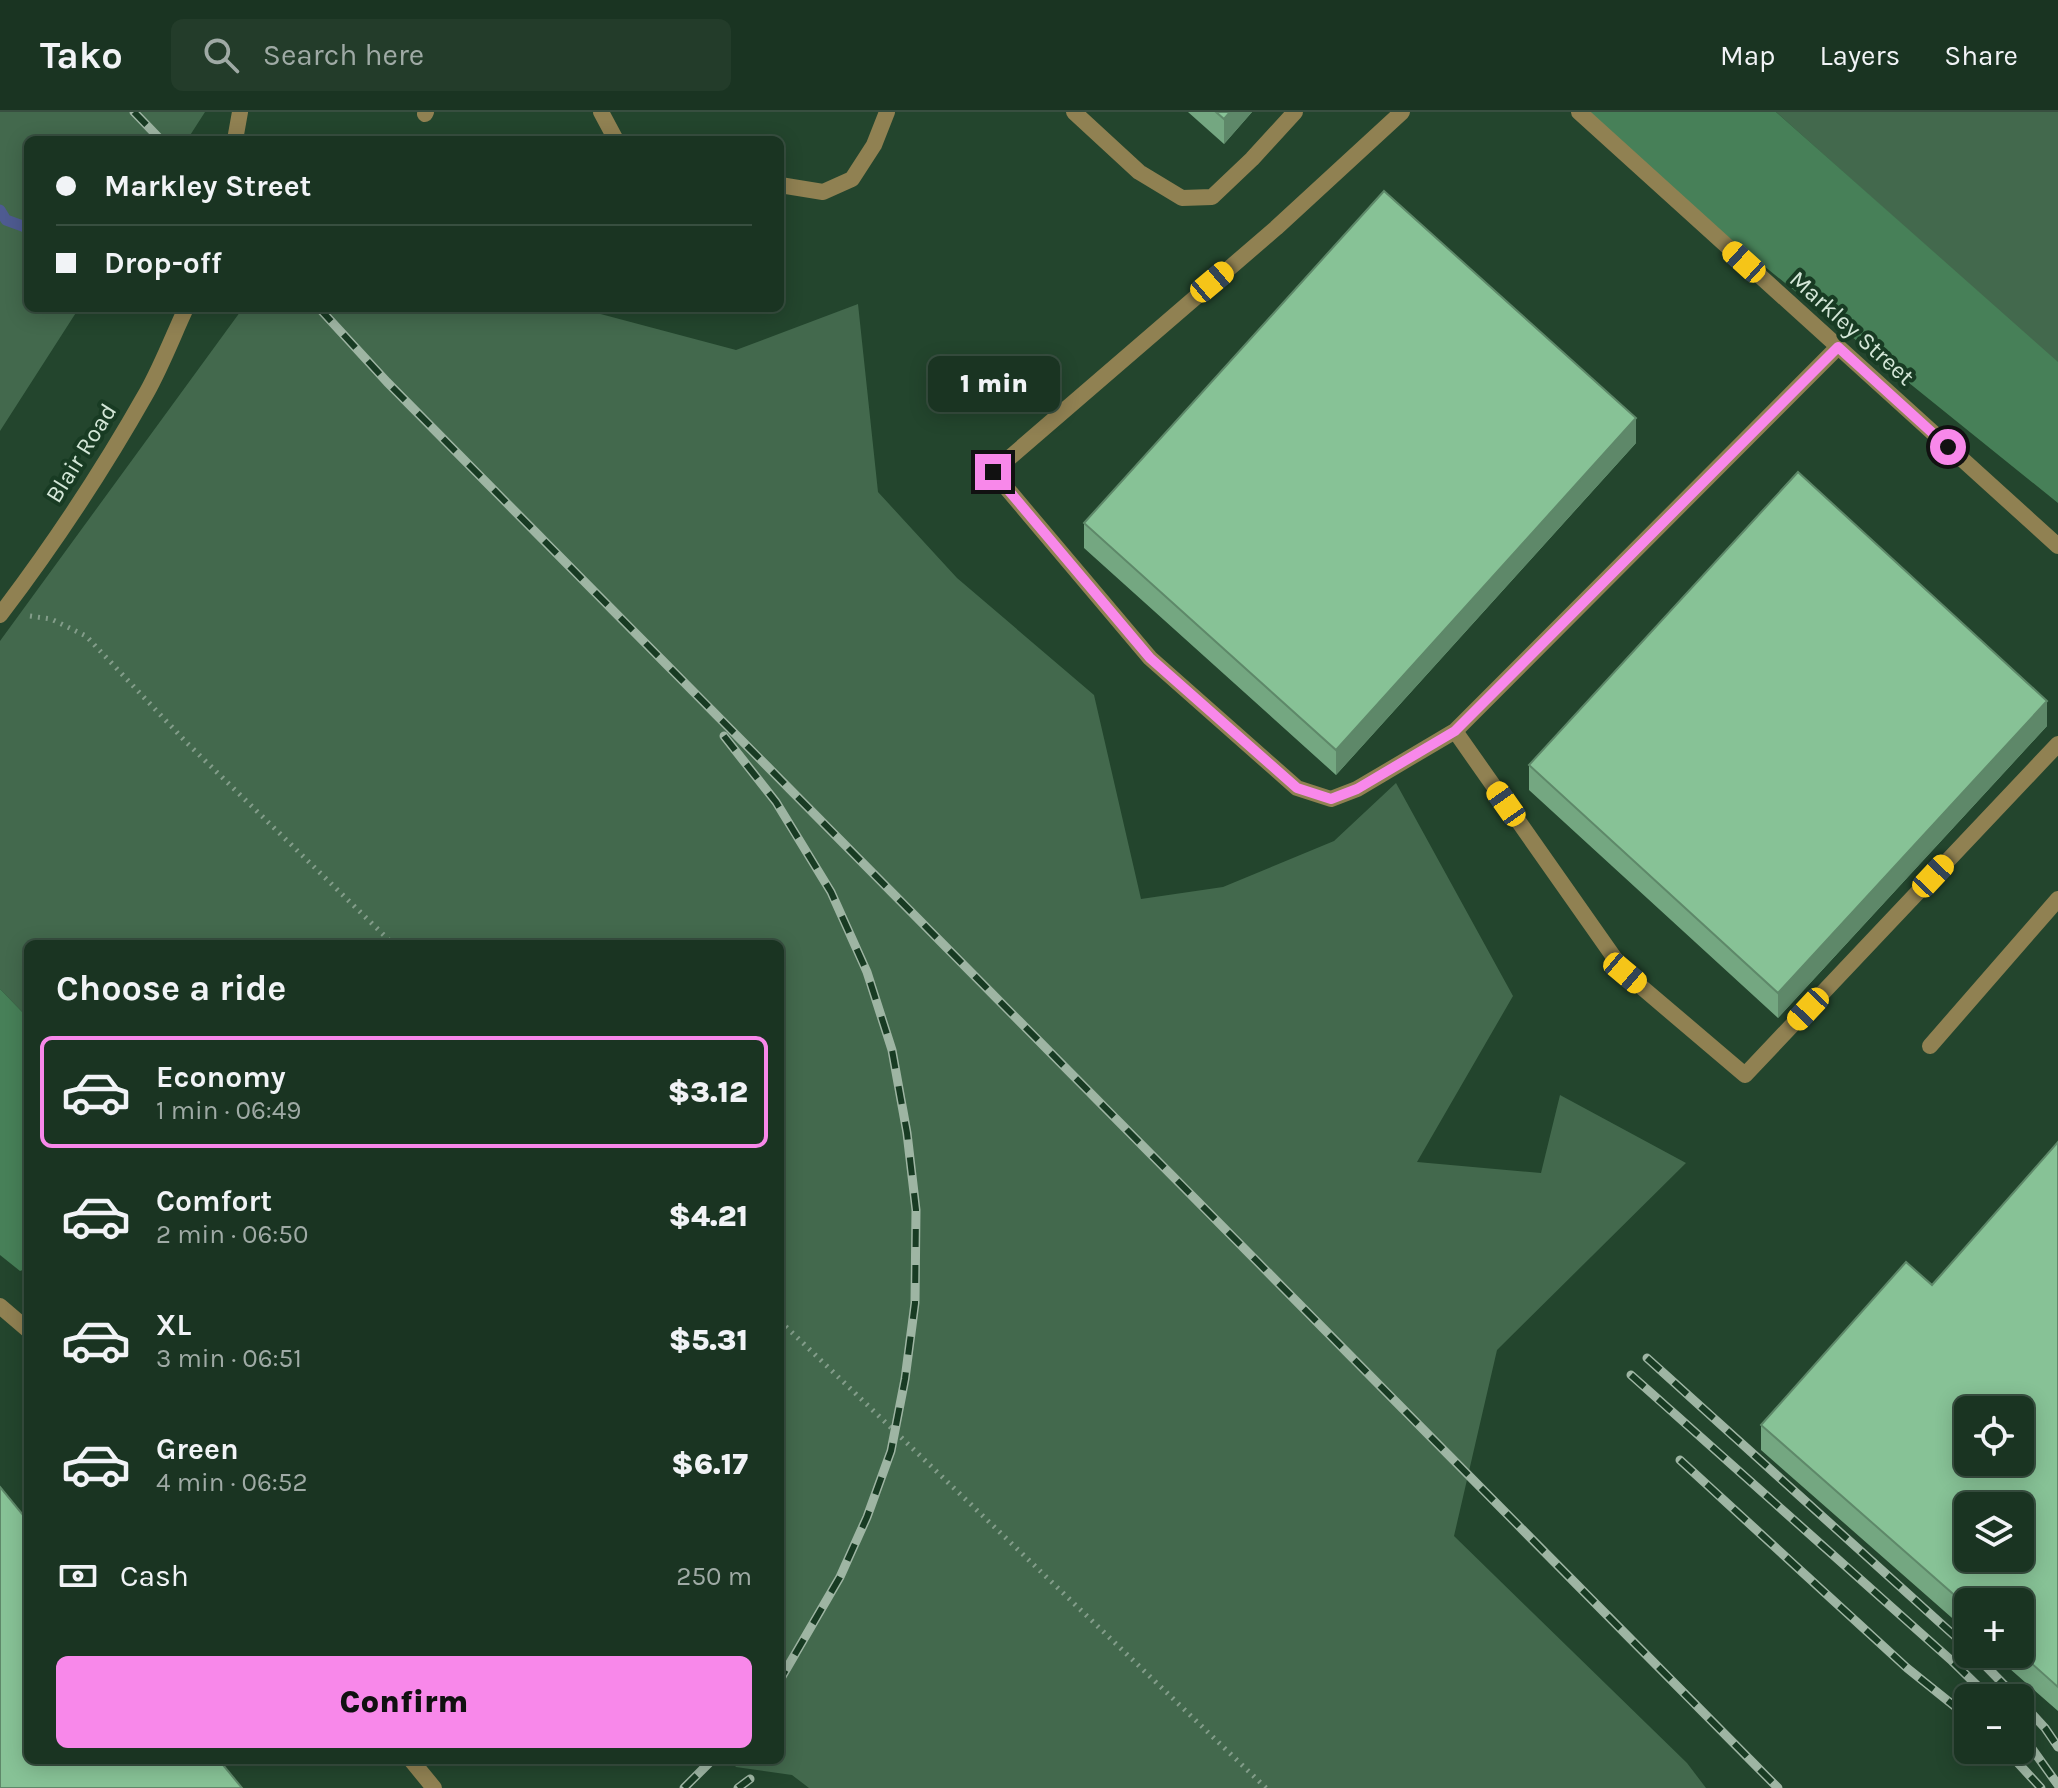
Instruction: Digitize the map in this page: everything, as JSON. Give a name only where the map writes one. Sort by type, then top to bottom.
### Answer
[{"type":"street","points":[[236,136],[240,112]]},
{"type":"street","points":[[601,112],[614,136]]},
{"type":"street","points":[[784,186],[823,192],[852,179],[874,145],[887,112]]},
{"type":"street","points":[[1074,112],[1139,172],[1182,198],[1212,197],[1295,112]]},
{"type":"street","points":[[1402,112],[1276,228],[993,472],[1150,658],[1297,788],[1331,799],[1357,789],[1455,731],[1838,347]]},
{"type":"street","name":"Markley Street","points":[[1579,112],[2058,546]]},
{"type":"street","name":"Blair Road","points":[[1,614],[92,484],[148,390],[184,312]]},
{"type":"street","points":[[1455,731],[1625,973],[1745,1075],[2058,744]]},
{"type":"street","points":[[1930,1046],[2058,899]]},
{"type":"street","points":[[0,1306],[24,1327]]},
{"type":"street","points":[[414,1764],[434,1788]]},
{"type":"path","points":[[1,614],[51,619],[86,636],[187,743],[389,940]]},
{"type":"path","points":[[784,1325],[1266,1788]]},
{"type":"green space","points":[[0,112],[205,112],[190,136],[24,136],[24,312],[76,312],[0,431]]},
{"type":"green space","points":[[1573,112],[1776,112],[2058,362],[2058,503]]},
{"type":"green space","points":[[1776,112],[2058,112],[2058,362],[2056,362]]},
{"type":"green space","points":[[858,304],[878,492],[957,578],[1094,695],[1141,899],[1223,887],[1334,841],[1396,783],[1513,996],[1417,1162],[1541,1173],[1560,1095],[1686,1163],[1497,1350],[1454,1536],[1687,1763],[1706,1788],[809,1788],[792,1775],[736,1767],[733,1764],[784,1764],[784,940],[24,940],[24,1014],[0,989],[0,641],[240,312],[593,312],[736,350]]},
{"type":"green space","points":[[0,989],[24,1014],[24,1270],[20,1271],[0,1255]]},
{"type":"building","points":[[1216,112],[1230,112],[1224,119]]},
{"type":"building","points":[[1384,191],[1636,418],[1336,750],[1084,523]]},
{"type":"building","points":[[1798,472],[2047,701],[1778,993],[1529,765]]},
{"type":"building","points":[[2058,1142],[2058,1687],[2034,1666],[2034,1588],[1954,1588],[1954,1595],[1761,1425],[1906,1262],[1932,1285]]},
{"type":"building","points":[[0,1487],[24,1516],[24,1764],[222,1764],[242,1788],[0,1788]]},
{"type":"waterway","points":[[0,210],[6,220],[24,227]]},
{"type":"railway","points":[[134,112],[157,136]]},
{"type":"railway","points":[[323,312],[387,382],[1778,1788]]},
{"type":"railway","points":[[724,736],[776,802],[831,892],[867,972],[892,1050],[907,1133],[916,1210],[915,1303],[891,1451],[867,1517],[840,1577],[784,1673]]},
{"type":"railway","points":[[1647,1358],[1954,1635]]},
{"type":"railway","points":[[1631,1375],[1976,1684]]},
{"type":"railway","points":[[1680,1460],[1907,1668],[1954,1706]]},
{"type":"railway","points":[[1988,1668],[2003,1684]]},
{"type":"railway","points":[[2034,1716],[2058,1747]]},
{"type":"railway","points":[[2034,1752],[2058,1785]]},
{"type":"railway","points":[[684,1788],[708,1764]]},
{"type":"railway","points":[[2019,1764],[2041,1788]]},
{"type":"railway","points":[[738,1788],[750,1779]]},
{"type":"route","points":[[993,472],[1150,658],[1297,788],[1331,799],[1357,789],[1455,731],[1838,347],[1948,447]]}]
